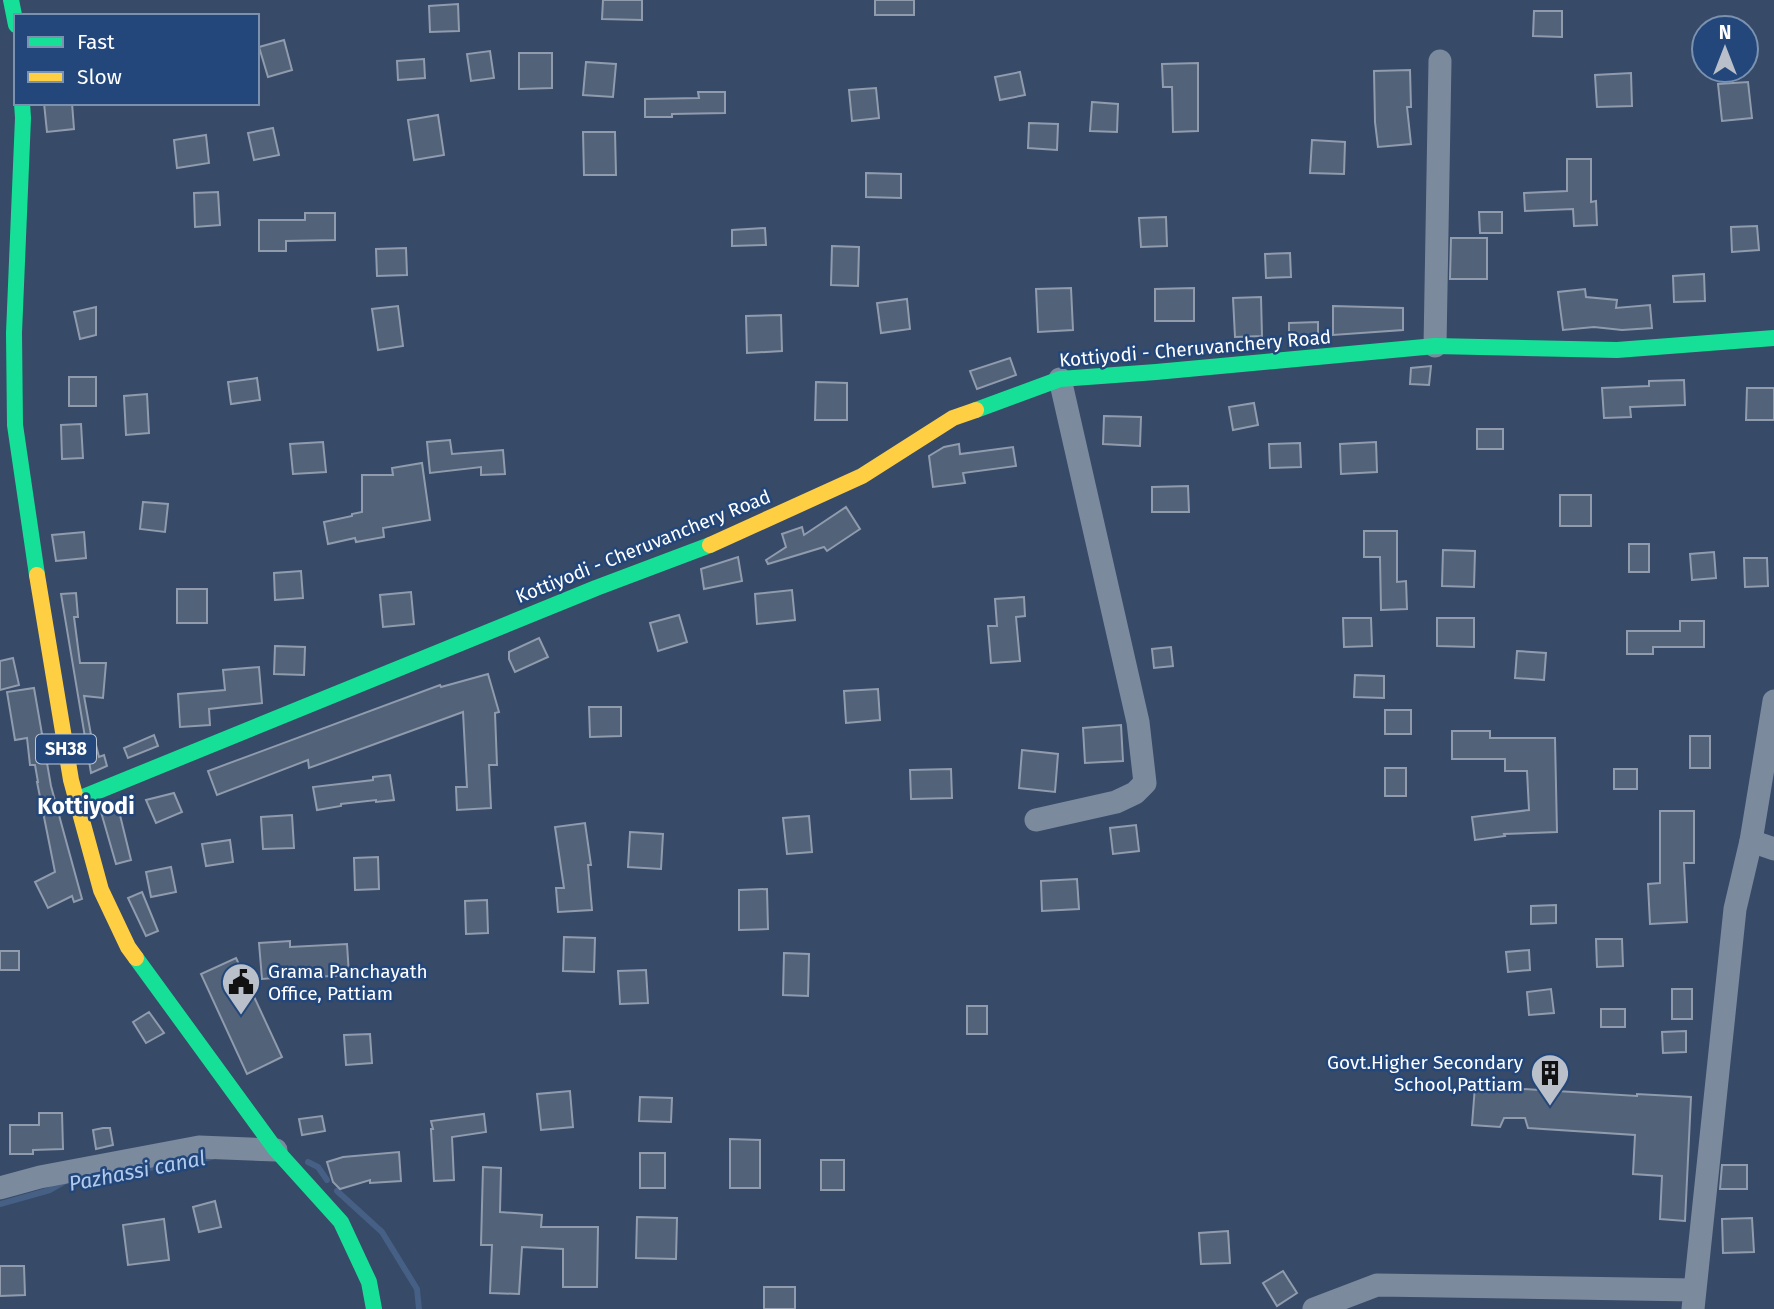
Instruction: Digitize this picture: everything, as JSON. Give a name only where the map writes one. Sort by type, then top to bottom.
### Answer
[{"type":"main road","name":"SH38","points":[[22,105],[14,333],[15,425],[71,780],[101,890],[128,947],[276,1150],[341,1222],[369,1282],[374,1309]]},
{"type":"main road","name":"Kottiyodi - Cheruvanchery Road","points":[[76,800],[596,587],[724,540],[862,476],[953,418],[1060,379],[1435,346],[1617,350],[1774,338]]},
{"type":"street","points":[[1435,346],[1440,61]]},
{"type":"street","points":[[1036,820],[1116,802],[1135,793],[1145,783],[1138,722],[1060,379]]},
{"type":"street","points":[[1314,1309],[1377,1285],[1694,1300],[1735,909],[1751,841],[1774,701]]},
{"type":"street","points":[[1751,841],[1774,849]]},
{"type":"street","points":[[0,1188],[40,1177],[199,1147],[276,1150]]},
{"type":"building","points":[[603,0],[642,0],[642,20],[602,19]]},
{"type":"building","points":[[875,0],[914,0],[914,15],[875,15]]},
{"type":"building","points":[[458,4],[459,31],[430,32],[429,6]]},
{"type":"building","points":[[1534,11],[1562,11],[1562,37],[1533,36]]},
{"type":"building","points":[[284,40],[292,70],[268,77],[259,47]]},
{"type":"building","points":[[490,51],[494,78],[471,81],[467,54]]},
{"type":"building","points":[[519,53],[552,53],[552,88],[519,89]]},
{"type":"building","points":[[424,59],[425,78],[398,80],[397,61]]},
{"type":"building","points":[[586,62],[616,64],[613,97],[583,95]]},
{"type":"building","points":[[1198,63],[1198,131],[1173,132],[1172,87],[1163,87],[1162,64]]},
{"type":"building","points":[[1410,70],[1411,107],[1407,107],[1411,144],[1378,147],[1374,71]]},
{"type":"building","points":[[1020,72],[1025,95],[1000,100],[995,77]]},
{"type":"building","points":[[1631,73],[1632,106],[1597,107],[1595,75]]},
{"type":"building","points":[[1718,84],[1748,84],[1752,118],[1722,121]]},
{"type":"building","points":[[876,88],[879,118],[852,121],[849,90]]},
{"type":"building","points":[[698,92],[725,92],[725,113],[645,117],[645,99],[699,98]]},
{"type":"building","points":[[1092,102],[1118,104],[1117,132],[1090,131]]},
{"type":"building","points":[[44,105],[72,105],[74,129],[47,132]]},
{"type":"building","points":[[438,115],[444,155],[414,160],[408,120]]},
{"type":"building","points":[[1029,123],[1058,124],[1057,150],[1028,148]]},
{"type":"building","points":[[273,128],[279,155],[254,160],[248,133]]},
{"type":"building","points":[[583,132],[615,132],[616,175],[584,175]]},
{"type":"building","points":[[206,135],[209,163],[177,168],[174,140]]},
{"type":"building","points":[[1312,140],[1345,142],[1344,174],[1310,173]]},
{"type":"building","points":[[1567,159],[1591,159],[1591,202],[1596,201],[1597,225],[1574,226],[1573,209],[1525,211],[1524,193],[1567,191]]},
{"type":"building","points":[[866,173],[901,174],[901,198],[866,197]]},
{"type":"building","points":[[218,192],[220,225],[195,227],[194,193]]},
{"type":"building","points":[[1479,212],[1502,212],[1502,233],[1480,233]]},
{"type":"building","points":[[305,213],[335,213],[335,240],[286,241],[286,251],[259,251],[259,220],[305,220]]},
{"type":"building","points":[[1166,217],[1167,246],[1141,247],[1139,218]]},
{"type":"building","points":[[1757,226],[1759,250],[1732,252],[1731,227]]},
{"type":"building","points":[[765,228],[766,245],[732,246],[732,230]]},
{"type":"building","points":[[1451,238],[1487,238],[1487,279],[1450,279]]},
{"type":"building","points":[[832,246],[859,247],[858,286],[831,285]]},
{"type":"building","points":[[406,248],[407,275],[377,276],[376,249]]},
{"type":"building","points":[[1290,253],[1291,277],[1266,278],[1265,254]]},
{"type":"building","points":[[1704,274],[1705,301],[1674,302],[1673,276]]},
{"type":"building","points":[[1071,288],[1073,330],[1038,332],[1036,289]]},
{"type":"building","points":[[1194,288],[1194,321],[1155,321],[1155,289]]},
{"type":"building","points":[[1585,289],[1586,297],[1617,300],[1616,308],[1650,305],[1652,328],[1622,330],[1594,327],[1563,330],[1558,292]]},
{"type":"building","points":[[1261,297],[1262,336],[1235,337],[1233,298]]},
{"type":"building","points":[[907,299],[910,329],[881,333],[877,303]]},
{"type":"building","points":[[398,306],[403,346],[378,350],[372,309]]},
{"type":"building","points":[[1333,306],[1403,308],[1403,330],[1333,335]]},
{"type":"building","points":[[96,307],[96,335],[80,339],[74,312]]},
{"type":"building","points":[[781,315],[782,351],[747,353],[746,316]]},
{"type":"building","points":[[1318,322],[1318,338],[1289,340],[1289,323]]},
{"type":"building","points":[[1010,358],[1016,375],[977,389],[970,371]]},
{"type":"building","points":[[1431,366],[1429,385],[1410,384],[1411,368]]},
{"type":"building","points":[[69,377],[96,377],[96,406],[69,406]]},
{"type":"building","points":[[257,378],[260,400],[231,404],[228,382]]},
{"type":"building","points":[[1684,380],[1685,405],[1630,407],[1631,417],[1604,418],[1602,388],[1649,386],[1649,381]]},
{"type":"building","points":[[816,382],[847,383],[847,420],[815,420]]},
{"type":"building","points":[[1747,388],[1774,388],[1774,420],[1746,420]]},
{"type":"building","points":[[147,394],[149,433],[126,435],[124,396]]},
{"type":"building","points":[[1254,403],[1258,425],[1233,430],[1229,407]]},
{"type":"building","points":[[1104,416],[1141,417],[1140,446],[1103,444]]},
{"type":"building","points":[[81,424],[83,458],[62,459],[61,425]]},
{"type":"building","points":[[1477,429],[1503,429],[1503,449],[1477,449]]},
{"type":"building","points":[[450,440],[452,454],[503,450],[505,474],[481,475],[481,467],[430,473],[427,442]]},
{"type":"building","points":[[323,442],[326,472],[293,474],[290,444]]},
{"type":"building","points":[[1376,442],[1377,472],[1341,474],[1340,444]]},
{"type":"building","points":[[1300,443],[1301,467],[1270,468],[1269,444]]},
{"type":"building","points":[[959,444],[960,454],[1013,447],[1016,466],[963,473],[965,483],[933,487],[929,456],[944,447]]},
{"type":"building","points":[[422,463],[430,520],[383,528],[384,537],[356,542],[355,538],[328,544],[324,522],[362,512],[362,475],[393,475],[392,468]]},
{"type":"building","points":[[1188,486],[1189,512],[1152,512],[1152,487]]},
{"type":"building","points":[[1560,495],[1591,495],[1591,526],[1560,526]]},
{"type":"building","points":[[143,502],[168,504],[165,532],[140,529]]},
{"type":"building","points":[[846,507],[860,529],[827,551],[824,547],[768,564],[766,560],[786,547],[782,534],[802,527],[804,535]]},
{"type":"building","points":[[1364,531],[1397,531],[1397,582],[1406,581],[1407,609],[1381,610],[1380,557],[1364,557]]},
{"type":"building","points":[[84,532],[86,558],[56,561],[52,535]]},
{"type":"building","points":[[1629,544],[1649,544],[1649,572],[1629,572]]},
{"type":"building","points":[[1443,550],[1475,551],[1474,587],[1442,586]]},
{"type":"building","points":[[1714,552],[1716,578],[1692,580],[1690,554]]},
{"type":"building","points":[[738,557],[742,581],[704,589],[701,569]]},
{"type":"building","points":[[1744,558],[1767,558],[1768,586],[1745,587]]},
{"type":"building","points":[[301,571],[303,598],[275,600],[274,573]]},
{"type":"building","points":[[177,589],[207,589],[207,623],[177,623]]},
{"type":"building","points":[[792,590],[795,620],[757,624],[755,594]]},
{"type":"building","points":[[411,592],[414,624],[383,627],[380,595]]},
{"type":"building","points":[[76,593],[78,617],[74,617],[80,663],[106,663],[103,698],[84,696],[93,746],[96,745],[99,757],[104,755],[107,766],[91,773],[61,594]]},
{"type":"building","points":[[1024,597],[1025,616],[1016,617],[1020,661],[991,663],[988,626],[997,626],[995,599]]},
{"type":"building","points":[[679,615],[687,642],[658,651],[650,623]]},
{"type":"building","points":[[1343,618],[1371,618],[1372,646],[1344,647]]},
{"type":"building","points":[[1437,618],[1474,618],[1474,647],[1437,646]]},
{"type":"building","points":[[1680,621],[1704,621],[1704,647],[1653,647],[1653,654],[1627,654],[1627,631],[1680,631]]},
{"type":"building","points":[[539,638],[548,657],[515,672],[509,652]]},
{"type":"building","points":[[275,646],[305,647],[304,675],[274,674]]},
{"type":"building","points":[[1171,647],[1173,666],[1154,668],[1152,649]]},
{"type":"building","points":[[1517,651],[1546,653],[1544,680],[1515,678]]},
{"type":"building","points":[[13,658],[19,685],[0,690],[0,661]]},
{"type":"building","points":[[259,667],[262,703],[209,709],[210,725],[180,727],[178,694],[225,690],[223,670]]},
{"type":"building","points":[[488,674],[499,712],[495,713],[497,765],[489,765],[491,808],[457,810],[456,787],[467,787],[463,712],[309,768],[308,760],[217,795],[208,771],[440,685],[441,687]]},
{"type":"building","points":[[1355,675],[1384,676],[1384,698],[1354,697]]},
{"type":"building","points":[[34,688],[51,786],[82,899],[74,902],[72,896],[48,908],[35,882],[55,872],[35,765],[30,765],[27,738],[15,740],[7,692]]},
{"type":"building","points":[[878,689],[880,720],[846,723],[844,691]]},
{"type":"building","points":[[589,707],[621,707],[621,736],[590,737]]},
{"type":"building","points":[[1385,710],[1411,710],[1411,734],[1385,734]]},
{"type":"building","points":[[1121,725],[1123,761],[1085,763],[1083,728]]},
{"type":"building","points":[[1452,731],[1490,731],[1490,738],[1555,738],[1557,832],[1504,834],[1505,836],[1475,840],[1472,817],[1529,810],[1527,771],[1505,771],[1505,759],[1452,759]]},
{"type":"building","points":[[154,735],[158,746],[128,758],[124,748]]},
{"type":"building","points":[[1690,736],[1710,736],[1710,768],[1690,768]]},
{"type":"building","points":[[1022,750],[1058,754],[1055,792],[1019,788]]},
{"type":"building","points":[[1385,768],[1406,768],[1406,796],[1385,796]]},
{"type":"building","points":[[951,769],[952,798],[911,799],[910,770]]},
{"type":"building","points":[[1614,769],[1637,769],[1637,789],[1614,789]]},
{"type":"building","points":[[390,775],[394,800],[341,804],[317,810],[313,787],[373,780],[373,777]]},
{"type":"building","points":[[174,793],[182,812],[156,823],[146,800]]},
{"type":"building","points":[[118,807],[131,860],[116,864],[101,812]]},
{"type":"building","points":[[1660,811],[1694,811],[1694,863],[1684,863],[1687,922],[1650,924],[1648,884],[1660,883]]},
{"type":"building","points":[[292,815],[294,848],[263,849],[261,817]]},
{"type":"building","points":[[809,816],[812,852],[787,854],[783,818]]},
{"type":"building","points":[[585,823],[591,865],[588,865],[592,910],[558,912],[556,888],[564,888],[555,827]]},
{"type":"building","points":[[1136,825],[1139,851],[1113,854],[1110,828]]},
{"type":"building","points":[[630,832],[663,834],[661,869],[628,867]]},
{"type":"building","points":[[230,840],[233,862],[206,866],[202,844]]},
{"type":"building","points":[[378,857],[379,889],[355,890],[354,858]]},
{"type":"building","points":[[171,867],[176,892],[151,897],[146,872]]},
{"type":"building","points":[[1077,879],[1079,909],[1042,911],[1041,881]]},
{"type":"building","points":[[767,889],[768,929],[739,930],[739,890]]},
{"type":"building","points":[[142,892],[158,931],[146,936],[128,898]]},
{"type":"building","points":[[487,900],[488,933],[466,934],[465,901]]},
{"type":"building","points":[[1556,905],[1556,923],[1531,924],[1531,906]]},
{"type":"building","points":[[564,937],[595,938],[594,972],[563,971]]},
{"type":"building","points":[[1596,939],[1622,939],[1623,966],[1597,967]]},
{"type":"building","points":[[290,941],[290,947],[347,944],[349,975],[262,979],[259,943]]},
{"type":"building","points":[[1529,950],[1530,970],[1508,972],[1506,952]]},
{"type":"building","points":[[0,951],[19,951],[19,970],[0,970]]},
{"type":"building","points":[[784,953],[809,954],[808,996],[783,995]]},
{"type":"building","name":"Grama Panchayath Office, Pattiam","points":[[236,958],[282,1057],[247,1074],[201,974]]},
{"type":"building","points":[[646,970],[648,1003],[620,1004],[618,971]]},
{"type":"building","points":[[1551,989],[1554,1013],[1529,1015],[1527,992]]},
{"type":"building","points":[[1672,989],[1692,989],[1692,1019],[1672,1019]]},
{"type":"building","points":[[967,1006],[987,1006],[987,1034],[967,1034]]},
{"type":"building","points":[[1601,1009],[1625,1009],[1625,1027],[1601,1027]]},
{"type":"building","points":[[149,1012],[164,1033],[146,1043],[133,1022]]},
{"type":"building","points":[[1686,1031],[1686,1052],[1663,1053],[1662,1032]]},
{"type":"building","points":[[370,1034],[372,1063],[346,1065],[344,1035]]},
{"type":"building","points":[[1475,1086],[1691,1097],[1685,1221],[1660,1219],[1662,1176],[1633,1174],[1635,1135],[1528,1128],[1525,1118],[1504,1118],[1500,1127],[1472,1125]]},
{"type":"building","points":[[570,1091],[573,1127],[541,1130],[537,1094]]},
{"type":"building","points":[[640,1097],[672,1098],[671,1122],[639,1121]]},
{"type":"building","points":[[39,1113],[62,1113],[63,1149],[33,1150],[33,1154],[10,1154],[10,1125],[39,1125]]},
{"type":"building","points":[[484,1114],[486,1132],[452,1137],[454,1180],[434,1181],[431,1121]]},
{"type":"building","points":[[322,1116],[325,1131],[302,1135],[299,1119]]},
{"type":"building","points":[[110,1128],[113,1145],[96,1149],[93,1130]]},
{"type":"building","points":[[730,1139],[760,1140],[760,1188],[730,1188]]},
{"type":"building","points":[[399,1152],[401,1181],[370,1183],[370,1180],[340,1189],[333,1182],[327,1162],[343,1157]]},
{"type":"building","points":[[640,1153],[665,1153],[665,1188],[640,1188]]},
{"type":"building","points":[[821,1160],[844,1160],[844,1190],[821,1190]]},
{"type":"building","points":[[1722,1165],[1747,1165],[1747,1189],[1720,1189]]},
{"type":"building","points":[[483,1167],[501,1168],[500,1212],[542,1215],[541,1227],[598,1227],[597,1287],[563,1287],[563,1249],[522,1247],[519,1294],[490,1293],[492,1245],[481,1245]]},
{"type":"building","points":[[215,1201],[221,1227],[199,1232],[193,1207]]},
{"type":"building","points":[[637,1217],[677,1218],[676,1259],[636,1258]]},
{"type":"building","points":[[1752,1218],[1754,1252],[1723,1253],[1722,1219]]},
{"type":"building","points":[[164,1219],[169,1260],[128,1265],[123,1225]]},
{"type":"building","points":[[1228,1231],[1230,1263],[1201,1264],[1199,1233]]},
{"type":"building","points":[[0,1266],[24,1266],[25,1295],[0,1296]]},
{"type":"building","points":[[1283,1271],[1297,1293],[1277,1306],[1263,1283]]},
{"type":"building","points":[[764,1287],[795,1287],[795,1309],[764,1309]]},
{"type":"waterway","name":"Pazhassi canal","points":[[137,1170],[212,1157]]},
{"type":"waterway","points":[[308,1162],[318,1167],[327,1180]]},
{"type":"waterway","name":"Pazhassi canal","points":[[0,1204],[50,1190],[64,1182]]},
{"type":"waterway","name":"Pazhassi canal","points":[[337,1191],[382,1232],[417,1289],[419,1309]]},
{"type":"traffic: fast","points":[[11,0],[14,15]]},
{"type":"traffic: fast","points":[[22,105],[14,333],[15,425],[37,575]]},
{"type":"traffic: fast","points":[[976,410],[1060,379],[1435,346],[1617,350],[1774,338]]},
{"type":"traffic: fast","points":[[76,800],[596,588],[710,545]]},
{"type":"traffic: fast","points":[[136,958],[276,1150],[341,1222],[369,1282],[374,1309]]},
{"type":"traffic: slow","points":[[710,545],[862,476],[953,418],[976,410]]},
{"type":"traffic: slow","points":[[37,575],[71,780],[101,890],[136,958]]},
{"type":"place","name":"Grama Panchayath Office, Pattiam","points":[[241,1016]]},
{"type":"place","name":"Govt.Higher Secondary School,Pattiam","points":[[1550,1107]]},
{"type":"district","name":"Kottiyodi","points":[[86,806]]}]
